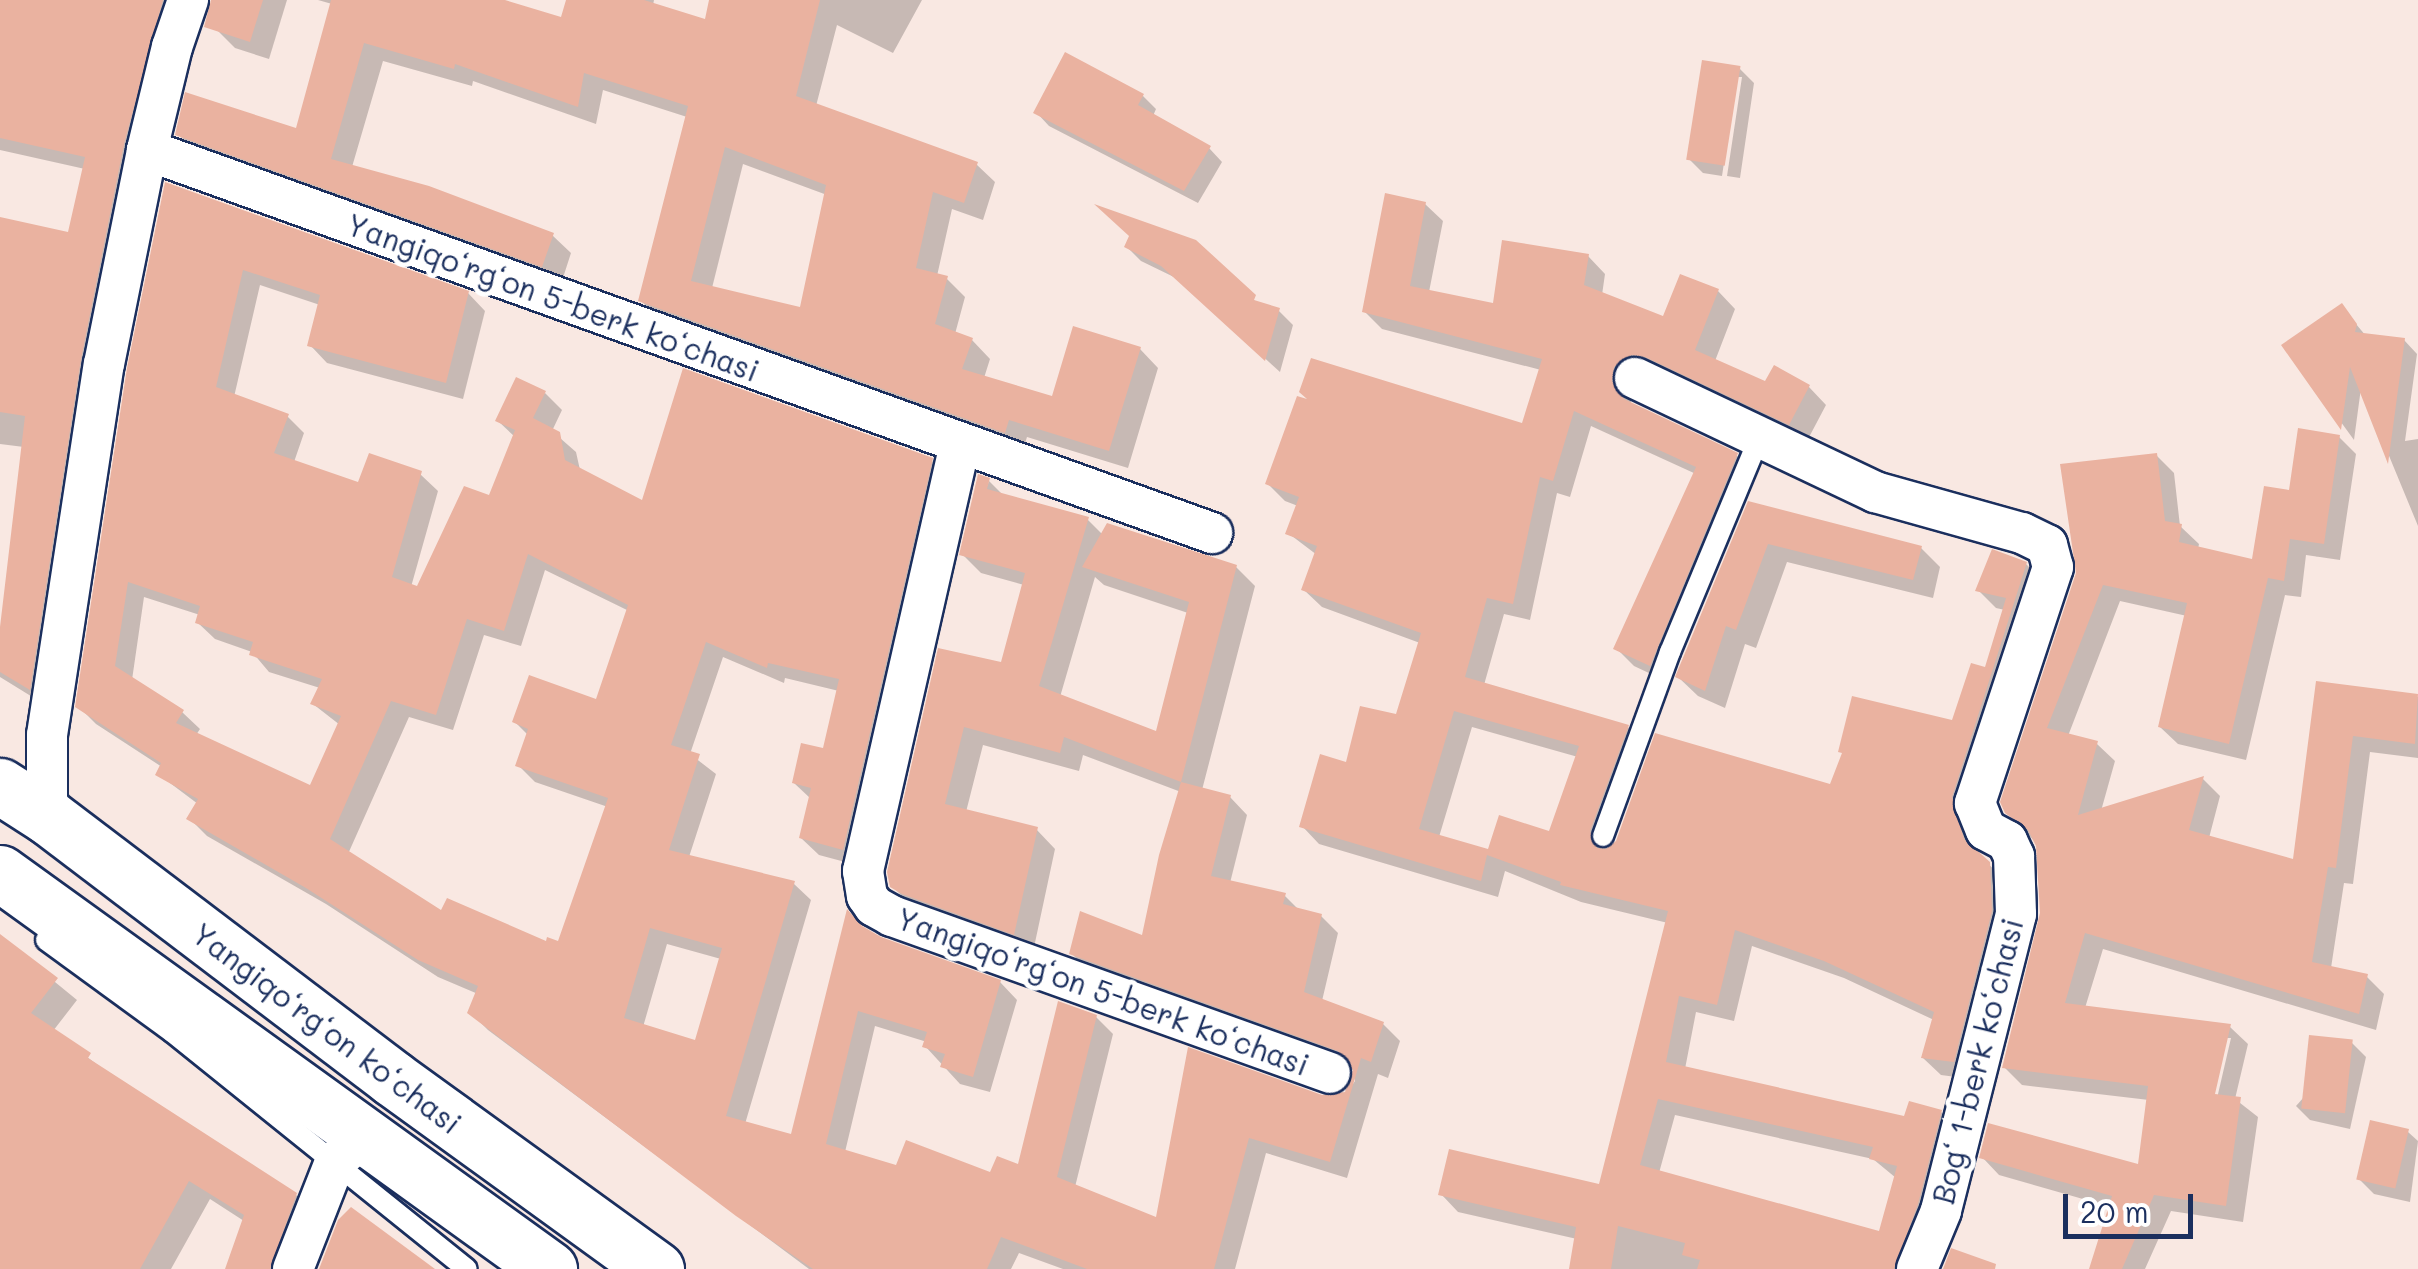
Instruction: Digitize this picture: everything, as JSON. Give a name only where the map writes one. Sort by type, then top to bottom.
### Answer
[{"type":"main road","name":"Yangiqoʻrgʻon koʻchasi","points":[[0,786],[48,816],[392,1078],[656,1269]]},
{"type":"main road","name":"Yangiqoʻrgʻon koʻchasi","points":[[0,873],[351,1148],[549,1269]]},
{"type":"street","points":[[48,816],[47,735],[104,364],[147,150],[188,0]]},
{"type":"street","name":"Yangiqoʻrgʻon 5-berk koʻchasi","points":[[147,150],[1212,533]]},
{"type":"street","name":"Bogʻ 1-berk koʻchasi","points":[[1635,378],[1874,492],[2022,533],[2048,545],[2054,567],[1975,803],[1986,830],[2008,842],[2014,856],[2016,914],[1941,1210],[1917,1269]]},
{"type":"street","name":"Yangiqoʻrgʻon 5-berk koʻchasi","points":[[960,444],[863,872],[867,896],[874,906],[892,916],[1330,1072]]},
{"type":"street","points":[[293,1269],[351,1148]]},
{"type":"lane","points":[[1603,836],[1670,652],[1759,438]]},
{"type":"lane","points":[[31,929],[351,1148],[467,1269]]},
{"type":"building","points":[[0,0],[163,0],[124,144],[81,359],[30,690],[0,672],[0,627],[25,416],[0,412],[0,217],[68,232],[85,157],[0,138]]},
{"type":"building","points":[[211,0],[263,0],[250,42],[204,27]]},
{"type":"building","points":[[331,0],[505,0],[561,17],[566,0],[644,0],[705,19],[709,0],[820,0],[796,96],[978,162],[964,203],[933,192],[916,268],[948,276],[935,324],[973,338],[962,369],[1052,396],[1073,326],[1141,347],[1109,451],[1009,420],[1005,433],[638,301],[688,106],[584,73],[578,107],[455,64],[454,69],[364,43],[331,159],[429,186],[554,233],[542,267],[175,135],[185,92],[296,128]],"holes":[[[725,147],[826,185],[800,307],[691,281]]]},
{"type":"building","points":[[1065,52],[1144,94],[1138,105],[1211,146],[1184,191],[1033,113]]},
{"type":"building","points":[[1702,60],[1741,66],[1725,166],[1686,160]]},
{"type":"building","points":[[165,182],[469,291],[446,383],[307,346],[320,295],[243,270],[216,387],[289,414],[274,453],[358,482],[369,453],[422,471],[392,577],[417,586],[464,486],[489,495],[515,430],[495,421],[516,377],[546,391],[533,418],[560,432],[565,460],[642,500],[683,368],[933,458],[843,850],[799,838],[811,788],[792,783],[801,743],[823,748],[839,679],[768,663],[767,668],[706,642],[671,745],[700,754],[669,850],[795,881],[726,1116],[791,1134],[847,909],[862,926],[881,937],[1001,980],[973,1077],[940,1067],[945,1054],[922,1047],[927,1032],[858,1011],[826,1144],[896,1165],[906,1140],[990,1172],[997,1156],[1018,1164],[1058,1001],[1097,1015],[1057,1177],[1156,1217],[1188,1047],[1322,1095],[1345,1092],[1353,1070],[1338,1051],[1069,954],[1080,911],[1142,935],[1159,855],[1181,782],[1231,795],[1211,876],[1286,893],[1283,904],[1322,914],[1304,992],[1384,1022],[1371,1062],[1361,1058],[1330,1162],[1249,1138],[1214,1269],[1087,1269],[1001,1237],[987,1269],[813,1269],[736,1216],[467,1013],[478,986],[418,960],[306,888],[186,819],[198,799],[155,775],[161,763],[75,707],[127,368]],"holes":[[[528,554],[628,605],[596,699],[529,675],[512,722],[528,729],[515,766],[608,798],[558,941],[547,937],[546,941],[447,898],[441,910],[330,839],[391,701],[436,715],[467,619],[504,631]],[[128,582],[200,606],[195,623],[253,642],[249,655],[322,679],[310,704],[341,716],[310,785],[176,723],[184,710],[115,666]],[[650,928],[722,948],[695,1040],[624,1018]]]},
{"type":"building","points":[[1385,193],[1426,202],[1410,286],[1493,303],[1502,240],[1589,254],[1584,285],[1663,316],[1680,274],[1719,289],[1695,350],[1765,381],[1774,365],[1810,385],[1789,425],[1645,357],[1632,355],[1614,367],[1612,381],[1624,399],[1738,453],[1650,666],[1613,649],[1696,467],[1574,411],[1553,481],[1540,477],[1513,604],[1487,598],[1465,677],[1629,725],[1590,831],[1597,848],[1606,849],[1616,841],[1655,733],[1830,784],[1842,753],[1838,752],[1852,696],[1952,720],[1971,663],[1985,667],[2006,598],[1975,591],[1992,549],[2027,562],[1952,797],[1964,839],[1990,862],[1992,911],[1954,1062],[1921,1058],[1934,1012],[1824,961],[1735,930],[1717,1005],[1679,996],[1666,1062],[1904,1116],[1909,1101],[1942,1110],[1918,1204],[1894,1269],[1697,1269],[1700,1260],[1682,1255],[1685,1243],[1618,1226],[1611,1269],[1569,1269],[1576,1227],[1438,1195],[1449,1149],[1599,1184],[1668,911],[1560,885],[1561,882],[1487,855],[1481,881],[1299,827],[1320,754],[1346,762],[1360,706],[1396,714],[1421,633],[1301,590],[1317,546],[1285,534],[1299,497],[1265,484],[1297,396],[1307,399],[1299,392],[1311,358],[1522,423],[1542,359],[1362,312]],"holes":[[[1454,711],[1579,746],[1549,831],[1499,815],[1488,849],[1419,829]],[[1658,1099],[1873,1147],[1869,1159],[1897,1166],[1879,1231],[1640,1165]]]},
{"type":"building","points":[[1094,204],[1196,240],[1256,295],[1254,300],[1280,308],[1265,361],[1161,266],[1124,247],[1129,236]]},
{"type":"building","points":[[2342,303],[2357,324],[2355,332],[2405,338],[2388,464],[2350,367],[2341,430],[2281,345]]},
{"type":"building","points":[[2298,428],[2340,435],[2324,544],[2290,539],[2284,581],[2268,578],[2229,744],[2158,727],[2187,603],[2103,585],[2047,728],[2098,741],[2078,815],[2204,776],[2189,830],[2293,859],[2316,681],[2418,694],[2415,744],[2353,736],[2336,868],[2328,867],[2312,962],[2368,974],[2359,1014],[2085,933],[2065,1003],[2231,1024],[2215,1094],[2241,1097],[2226,1206],[2154,1195],[2122,1269],[2089,1269],[2112,1196],[1979,1158],[1988,1123],[2138,1164],[2148,1086],[2002,1068],[2040,913],[2036,846],[2028,830],[2005,813],[2000,802],[2076,573],[2060,464],[2157,453],[2165,521],[2182,524],[2179,542],[2252,559],[2264,486],[2289,490]]},
{"type":"building","points":[[978,474],[990,478],[987,489],[1089,517],[1039,686],[1156,731],[1189,602],[1082,567],[1107,523],[1237,565],[1181,782],[1064,737],[1060,753],[964,727],[945,804],[1038,827],[1014,935],[902,894],[890,887],[887,872],[938,648],[1001,662],[1025,573],[959,555]]},
{"type":"building","points":[[1748,501],[1922,546],[1913,580],[1768,544],[1736,630],[1726,626],[1705,691],[1675,677]]},
{"type":"building","points":[[0,934],[58,978],[31,1013],[91,1053],[88,1058],[297,1193],[270,1269],[225,1269],[244,1215],[189,1181],[140,1269],[0,1269]]},
{"type":"building","points":[[2309,1035],[2353,1040],[2345,1113],[2301,1109]]},
{"type":"building","points":[[2370,1120],[2409,1129],[2395,1188],[2356,1179]]},
{"type":"building","points":[[351,1207],[435,1269],[319,1269],[338,1220]]},
{"type":"building","points":[[1951,1248],[1996,1264],[1995,1269],[1943,1269]]}]
